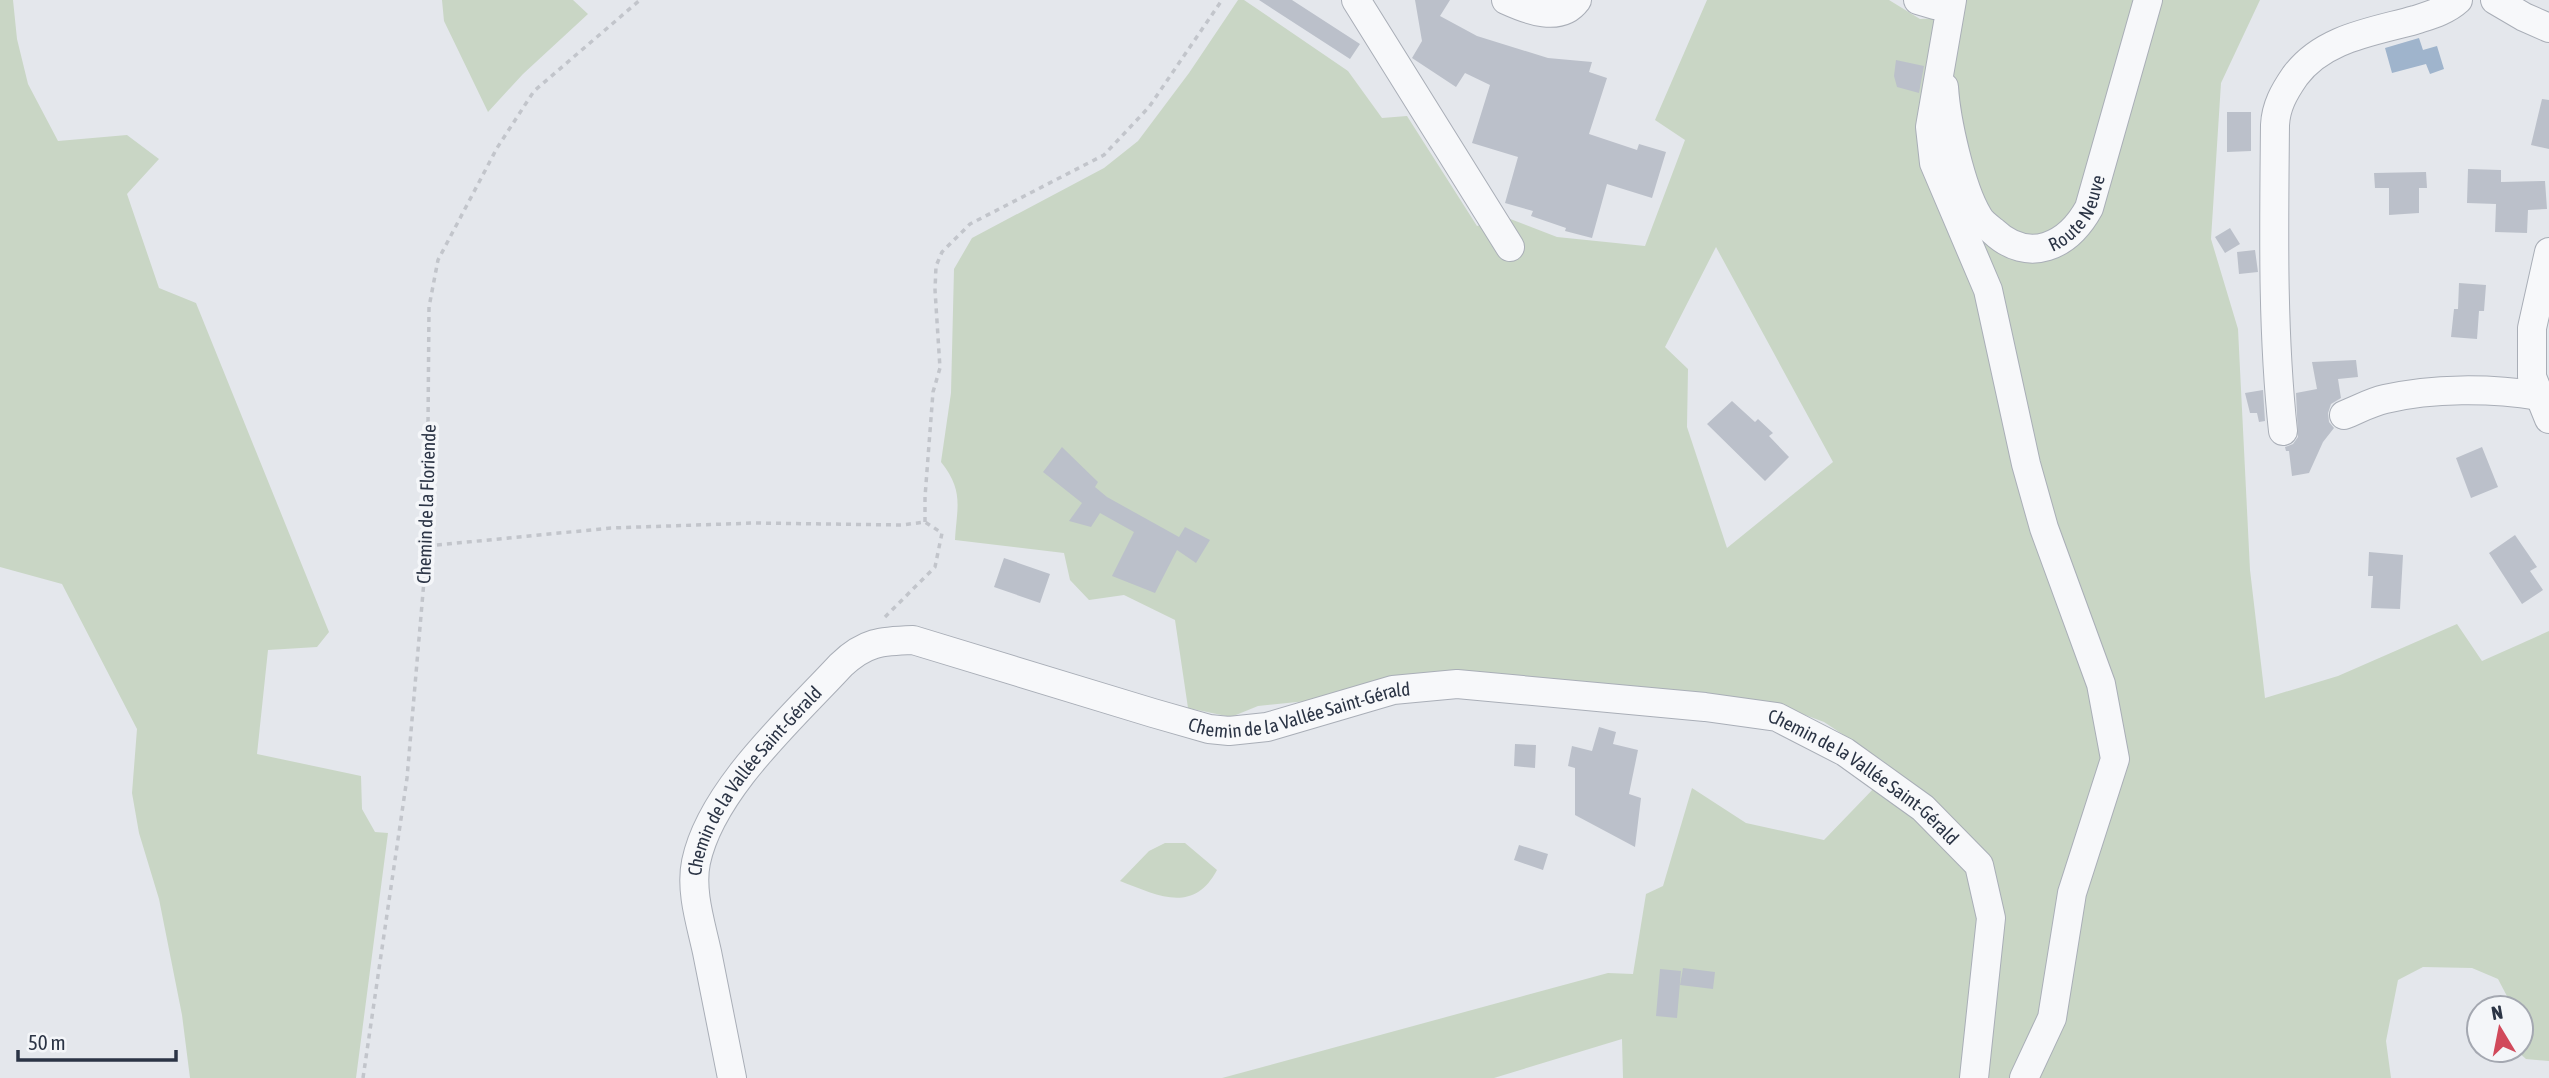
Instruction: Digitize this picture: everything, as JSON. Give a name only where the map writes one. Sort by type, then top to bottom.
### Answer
[{"type":"street","points":[[1356,0],[1510,247]]},
{"type":"street","points":[[1506,0],[1524,8],[1554,14],[1572,7],[1577,0]]},
{"type":"street","name":"Route Neuve","points":[[1935,1],[1945,101],[1966,190],[1978,218],[2000,238],[2015,246],[2032,250],[2066,238],[2080,224],[2089,208],[2148,0]]},
{"type":"street","points":[[2283,431],[2273,278],[2274,125],[2280,100],[2299,71],[2327,47],[2450,8],[2458,0]]},
{"type":"street","points":[[2495,0],[2549,28]]},
{"type":"street","points":[[1943,64],[1930,127],[1934,163],[1988,290],[2026,464],[2043,528],[2101,684],[2115,759],[2072,893],[2052,1018],[2024,1078]]},
{"type":"street","points":[[2544,407],[2532,377],[2532,328],[2549,252]]},
{"type":"street","points":[[2344,415],[2382,400],[2404,396],[2493,391],[2544,407]]},
{"type":"street","name":"Chemin de la Vallée Saint-Gérald","points":[[732,1078],[697,906],[696,864],[703,840],[726,796],[741,775],[855,651],[883,640],[913,640],[1153,713],[1209,729],[1228,731],[1267,727],[1393,690],[1457,684],[1705,707],[1777,717],[1845,752],[1923,808],[1979,865],[1991,918],[1974,1078]]},
{"type":"path","name":"Chemin de la Floriende","points":[[363,1078],[407,778],[427,546],[429,307],[438,260],[497,148],[534,91],[640,0]]},
{"type":"path","points":[[925,523],[933,392],[940,368],[935,290],[936,266],[942,252],[970,224],[1104,155],[1149,107],[1222,0]]},
{"type":"path","points":[[427,546],[611,528],[754,523],[902,526],[925,523],[942,533],[935,567],[871,631],[870,644]]},
{"type":"green space","points":[[0,0],[13,0],[17,39],[28,84],[58,141],[127,135],[159,159],[127,194],[159,288],[196,303],[329,632],[317,647],[268,650],[257,754],[361,776],[362,809],[375,832],[388,833],[356,1078],[190,1078],[182,1015],[159,899],[139,833],[132,793],[137,729],[62,584],[0,567]]},
{"type":"green space","points":[[442,0],[573,0],[588,14],[523,74],[488,112],[444,21]]},
{"type":"green space","points":[[1238,0],[1244,0],[1348,71],[1382,118],[1407,116],[1477,226],[1505,217],[1557,237],[1645,246],[1685,140],[1655,120],[1707,0],[1889,0],[1920,19],[1956,17],[1956,0],[2260,0],[2221,83],[2211,239],[2238,329],[2250,570],[2265,698],[2338,676],[2457,624],[2482,661],[2549,631],[2549,1061],[2535,1060],[2535,994],[2506,994],[2498,979],[2472,968],[2423,967],[2398,980],[2386,1041],[2391,1078],[1623,1078],[1622,1039],[1494,1078],[1222,1078],[1608,973],[1633,974],[1646,894],[1663,886],[1692,788],[1746,823],[1824,840],[1877,785],[1945,845],[1960,867],[1978,859],[1949,823],[1883,761],[1824,722],[1775,704],[1688,691],[1466,672],[1416,673],[1388,678],[1307,701],[1258,706],[1231,717],[1188,708],[1175,620],[1124,595],[1089,600],[1070,580],[1064,553],[955,540],[958,508],[956,490],[941,462],[951,393],[954,269],[972,238],[1104,168],[1138,141],[1189,73]],"holes":[[[1716,247],[1833,462],[1727,548],[1687,427],[1688,369],[1665,347]]]},
{"type":"green space","points":[[1165,843],[1185,843],[1217,870],[1197,893],[1173,898],[1147,892],[1120,881],[1149,851]]},
{"type":"water","points":[[2419,38],[2423,50],[2437,46],[2444,69],[2430,74],[2426,64],[2392,73],[2385,48]]},
{"type":"building","points":[[1259,0],[1292,0],[1360,44],[1350,59]]},
{"type":"building","points":[[1415,0],[1450,0],[1440,16],[1477,36],[1548,58],[1592,62],[1589,72],[1607,78],[1589,134],[1637,150],[1639,144],[1666,152],[1652,198],[1607,184],[1592,238],[1565,231],[1566,228],[1531,216],[1533,211],[1505,203],[1518,157],[1472,143],[1490,85],[1465,73],[1456,87],[1412,58],[1422,41]]},
{"type":"building","points":[[1896,60],[1924,66],[1919,93],[1897,87],[1894,76]]},
{"type":"building","points":[[2542,99],[2549,100],[2549,149],[2531,145]]},
{"type":"building","points":[[2227,112],[2251,112],[2251,151],[2227,152]]},
{"type":"building","points":[[2468,169],[2501,170],[2501,182],[2545,181],[2547,209],[2528,210],[2527,233],[2495,232],[2496,204],[2467,203]]},
{"type":"building","points":[[2426,172],[2427,188],[2419,188],[2419,213],[2389,215],[2389,188],[2375,188],[2374,173]]},
{"type":"building","points":[[2230,228],[2240,244],[2225,253],[2215,237]]},
{"type":"building","points":[[2255,250],[2258,272],[2239,274],[2237,252]]},
{"type":"building","points":[[2459,283],[2486,285],[2484,311],[2479,311],[2477,339],[2451,337],[2454,309],[2458,309]]},
{"type":"building","points":[[2356,360],[2358,377],[2338,379],[2341,398],[2331,404],[2328,413],[2329,422],[2334,428],[2323,442],[2309,473],[2292,476],[2289,451],[2286,451],[2285,447],[2293,444],[2298,437],[2296,393],[2317,389],[2312,362]]},
{"type":"building","points":[[2263,390],[2265,421],[2259,422],[2257,413],[2250,413],[2245,393]]},
{"type":"building","points":[[1732,401],[1755,422],[1758,419],[1773,433],[1769,436],[1789,457],[1765,481],[1707,424]]},
{"type":"building","points":[[1062,447],[1098,482],[1095,487],[1107,497],[1179,537],[1185,527],[1210,540],[1196,563],[1177,550],[1155,593],[1112,576],[1134,532],[1100,513],[1091,527],[1069,521],[1082,503],[1043,472]]},
{"type":"building","points":[[2482,447],[2498,487],[2471,498],[2456,458]]},
{"type":"building","points":[[2515,535],[2537,567],[2530,571],[2543,590],[2522,604],[2489,553]]},
{"type":"building","points":[[2369,552],[2403,555],[2400,609],[2371,608],[2373,576],[2368,576]]},
{"type":"building","points":[[1004,558],[1050,574],[1040,603],[994,587]]},
{"type":"building","points":[[1599,727],[1616,732],[1613,744],[1638,750],[1629,794],[1641,798],[1635,847],[1575,815],[1575,768],[1568,766],[1572,746],[1592,751]]},
{"type":"building","points":[[1515,744],[1536,745],[1535,768],[1514,766]]},
{"type":"building","points":[[1519,845],[1548,854],[1543,870],[1514,860]]},
{"type":"building","points":[[1683,968],[1715,972],[1713,989],[1680,985]]},
{"type":"building","points":[[1660,969],[1681,971],[1677,1018],[1656,1016]]}]
